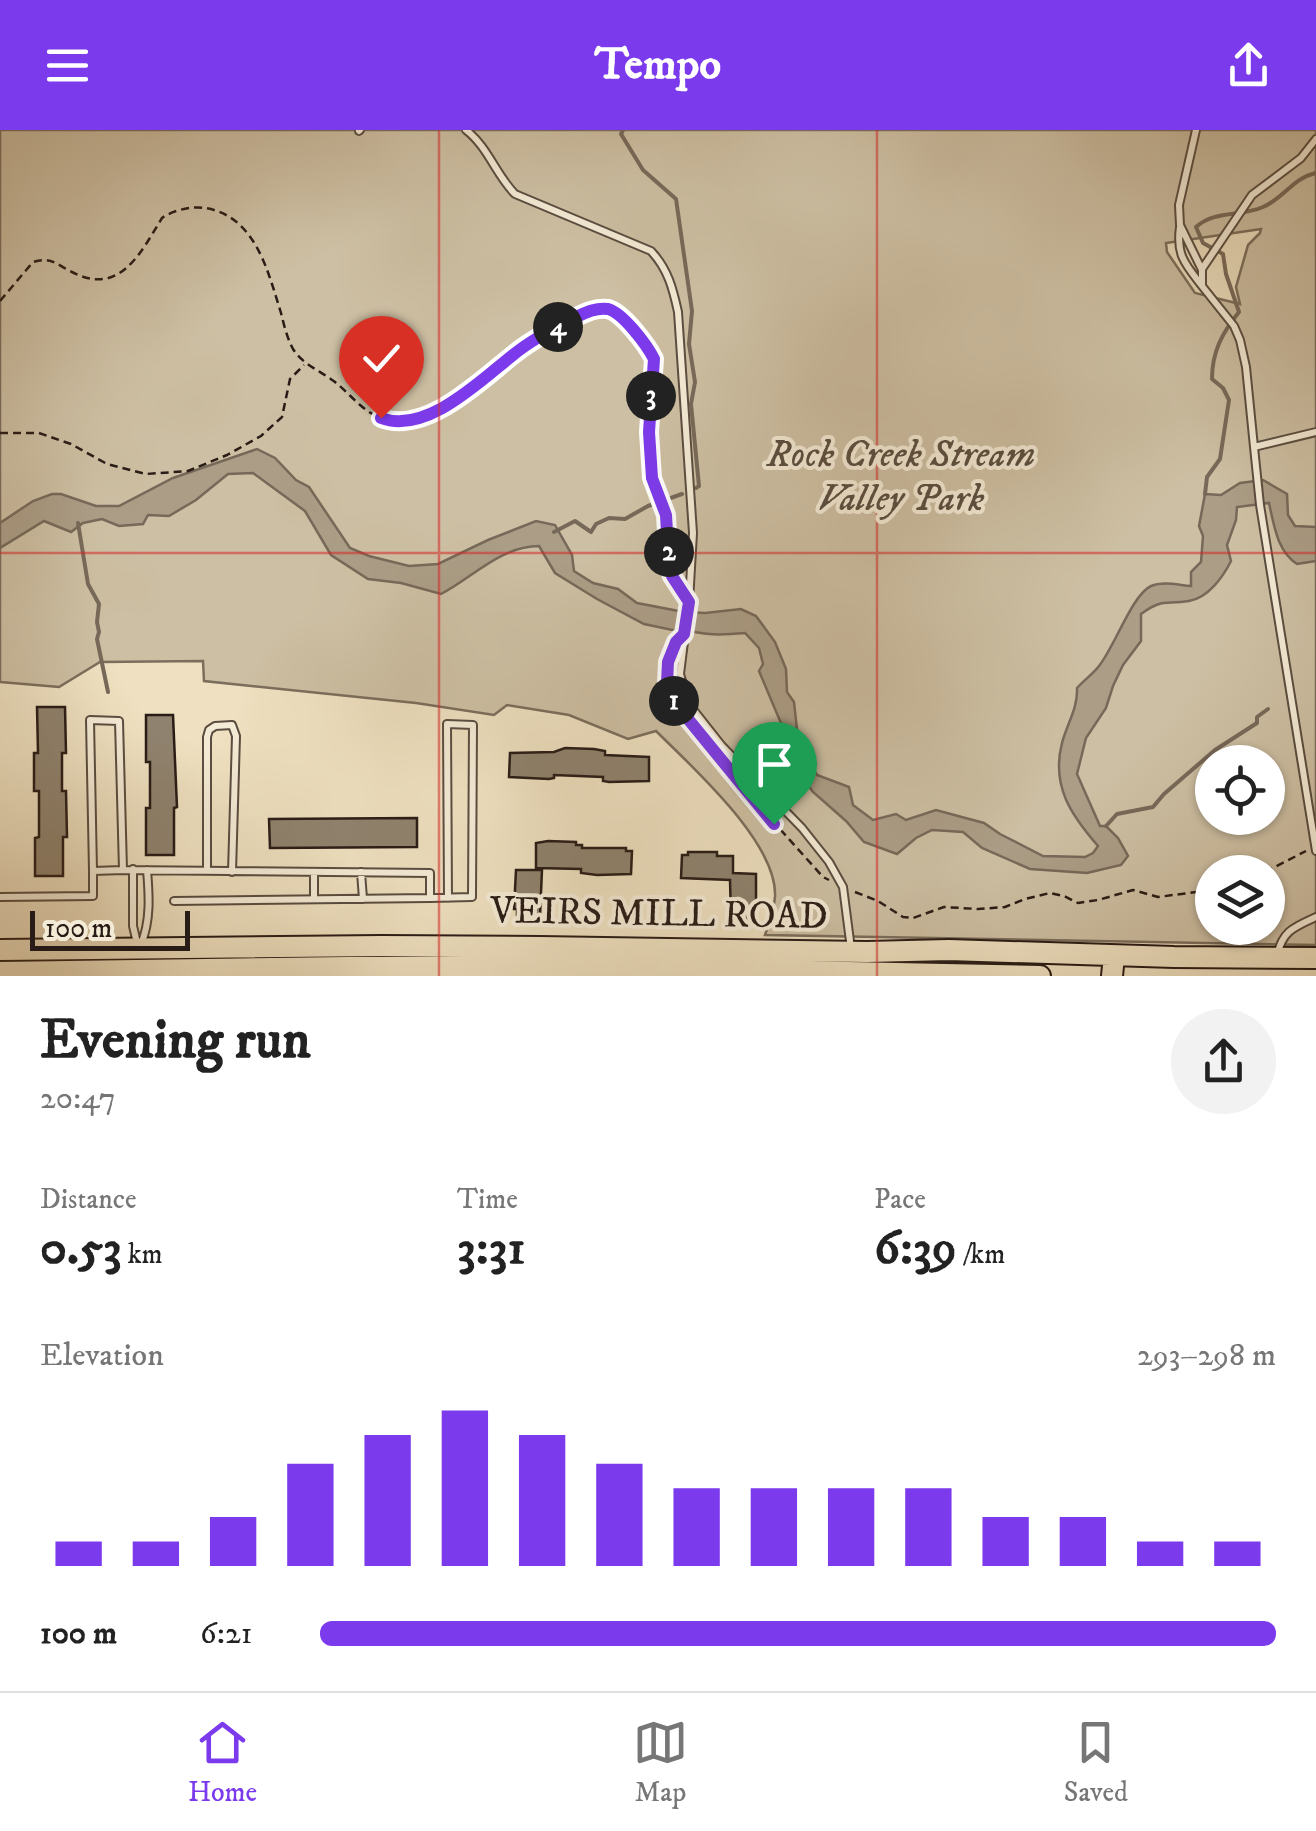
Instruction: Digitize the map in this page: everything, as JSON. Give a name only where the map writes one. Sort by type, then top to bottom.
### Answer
[{"type":"main road","name":"VEIRS MILL ROAD","points":[[0,950],[861,959],[1040,976]]},
{"type":"main road","name":"VEIRS MILL ROAD","points":[[0,972],[381,956],[427,971],[557,971],[861,959],[949,950],[1113,966],[1316,958]]},
{"type":"lane","points":[[466,130],[484,147],[515,194],[651,251],[663,263],[678,312],[693,533],[680,674],[692,708],[722,746],[802,828],[829,862],[843,887],[861,959]]},
{"type":"lane","points":[[1196,130],[1179,205],[1177,246],[1182,260],[1234,326],[1240,340],[1260,505],[1316,848]]},
{"type":"lane","points":[[1202,286],[1202,270],[1210,254],[1242,210],[1264,185],[1301,158],[1316,139]]},
{"type":"lane","points":[[1180,225],[1202,270]]},
{"type":"lane","points":[[1254,447],[1316,432]]},
{"type":"lane","points":[[0,897],[93,896],[90,720],[119,721],[128,869],[138,949]]},
{"type":"lane","points":[[174,901],[472,898],[473,725],[447,724],[448,898]]},
{"type":"lane","points":[[207,871],[209,730],[232,725],[236,736],[232,872]]},
{"type":"lane","points":[[138,949],[147,930],[147,870]]},
{"type":"lane","points":[[92,871],[448,872]]},
{"type":"lane","points":[[314,872],[314,899]]},
{"type":"lane","points":[[361,872],[363,899]]},
{"type":"lane","points":[[430,873],[430,898]]},
{"type":"lane","points":[[1277,958],[1280,940],[1296,926],[1316,917]]},
{"type":"path","points":[[0,301],[32,262],[46,259],[96,280],[122,272],[138,257],[166,214],[205,208],[227,216],[253,239],[290,343],[306,363],[370,413],[398,423],[422,417],[471,390],[522,348],[569,321],[596,309],[610,310],[621,316],[654,359],[649,432],[652,478],[666,515],[669,565],[688,606]]},
{"type":"path","points":[[0,433],[39,433],[71,444],[107,464],[146,474],[188,470],[261,436],[282,416],[290,379],[306,363]]},
{"type":"path","points":[[684,633],[668,662],[667,683],[679,708],[744,790],[823,878],[914,918],[944,908],[1005,907],[1050,893],[1078,902],[1132,890],[1158,897],[1195,892]]},
{"type":"path","points":[[1285,863],[1316,848]]},
{"type":"green space","name":"Rock Creek Stream Valley Park","points":[[0,130],[1316,130],[1316,945],[1285,944],[1285,855],[1195,855],[1195,943],[765,935],[775,897],[763,853],[730,807],[656,731],[628,739],[569,715],[507,705],[494,715],[204,681],[203,661],[100,662],[59,687],[0,682]],"holes":[[[1261,229],[1248,245],[1236,287],[1240,304],[1195,293],[1167,252],[1166,243]]]},
{"type":"shaded area","points":[[257,449],[275,458],[296,480],[309,487],[350,548],[369,556],[409,566],[438,564],[536,521],[555,525],[572,555],[574,571],[593,583],[618,589],[637,603],[684,612],[741,609],[756,616],[775,642],[786,669],[799,748],[817,775],[849,787],[853,805],[873,820],[896,814],[906,820],[936,810],[984,823],[1043,856],[1085,857],[1098,846],[1072,811],[1059,773],[1062,743],[1077,688],[1099,666],[1144,591],[1160,584],[1191,586],[1191,572],[1201,562],[1203,536],[1199,526],[1205,494],[1221,495],[1240,483],[1263,480],[1287,494],[1288,515],[1295,526],[1316,527],[1316,561],[1297,564],[1290,559],[1277,537],[1269,503],[1237,507],[1227,545],[1231,561],[1224,574],[1196,599],[1160,604],[1141,614],[1141,641],[1123,665],[1106,708],[1086,738],[1077,774],[1100,826],[1106,826],[1118,838],[1128,856],[1121,865],[1087,873],[1030,869],[982,848],[963,832],[932,830],[897,854],[864,842],[813,792],[784,751],[783,728],[759,671],[763,664],[759,648],[745,633],[705,634],[644,624],[555,573],[539,546],[499,557],[441,594],[368,579],[331,555],[305,511],[253,473],[228,474],[169,516],[148,515],[143,524],[119,526],[102,519],[83,523],[71,532],[44,521],[0,548],[0,523],[33,501],[61,494],[96,506],[119,506],[173,478]]},
{"type":"building","points":[[37,707],[65,707],[62,791],[66,791],[67,837],[63,837],[63,876],[35,876],[35,838],[39,837],[39,791],[34,791]]},
{"type":"building","points":[[146,715],[173,715],[177,807],[174,855],[146,855],[150,762],[146,762]]},
{"type":"building","points":[[565,748],[649,757],[649,781],[609,782],[603,781],[603,777],[554,775],[549,779],[509,777],[510,753]]},
{"type":"building","points":[[417,818],[417,847],[270,848],[269,819]]},
{"type":"building","points":[[576,842],[582,848],[626,848],[632,851],[631,874],[597,875],[581,873],[581,869],[536,868],[536,843]]},
{"type":"building","points":[[688,852],[733,856],[733,873],[756,874],[754,919],[731,919],[730,880],[681,878],[682,855]]},
{"type":"building","points":[[516,870],[542,870],[540,916],[517,915]]},
{"type":"waterway","points":[[623,130],[621,134],[643,170],[676,199],[692,311],[689,344],[695,382],[691,404],[699,486],[696,488]]},
{"type":"waterway","points":[[1205,494],[1207,477],[1220,459],[1229,400],[1212,379],[1214,360],[1223,335],[1239,312],[1223,254],[1203,243],[1196,227],[1211,218],[1263,207],[1300,179],[1316,173]]},
{"type":"waterway","points":[[554,532],[575,521],[591,532],[596,524],[609,518],[625,519],[682,494]]},
{"type":"waterway","points":[[78,523],[88,584],[99,604],[97,639],[108,692]]},
{"type":"waterway","points":[[1106,826],[1117,814],[1153,807],[1215,750],[1257,723],[1257,717],[1268,709]]},
{"type":"route","points":[[381,418],[398,423],[422,417],[471,390],[522,348],[587,312],[602,308],[621,316],[654,359],[649,432],[652,478],[666,515],[672,576],[689,602],[684,634],[668,662],[667,683],[679,708],[774,824]]}]
